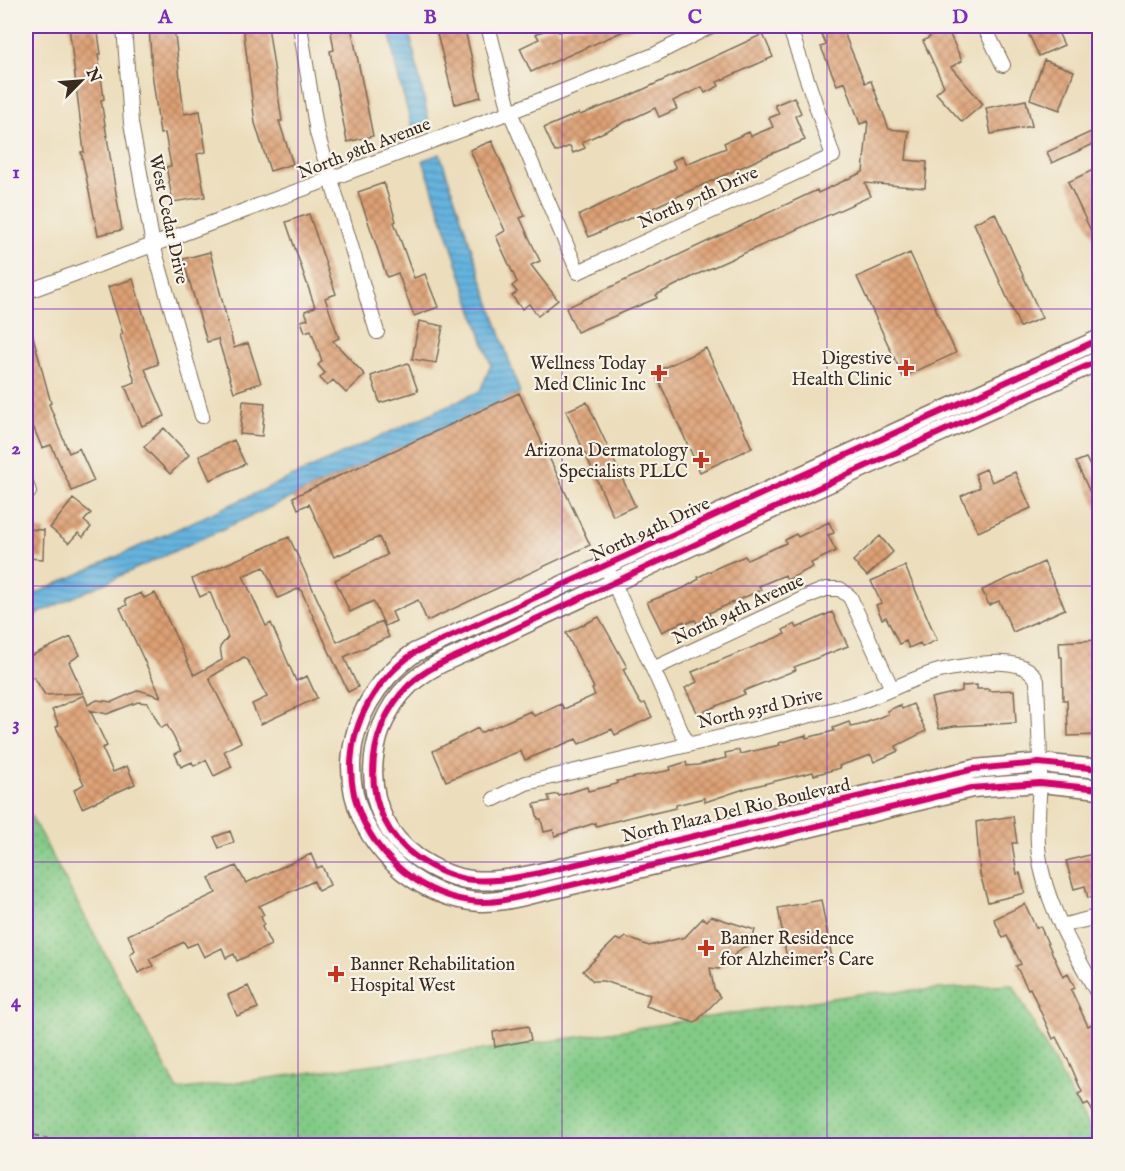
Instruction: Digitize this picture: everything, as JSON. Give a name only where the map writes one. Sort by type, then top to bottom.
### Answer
[{"type":"street","name":"West Cedar Drive","points":[[124,26],[131,123],[153,245],[202,416]]},
{"type":"street","points":[[300,26],[316,133],[377,332]]},
{"type":"street","points":[[488,26],[510,112]]},
{"type":"street","name":"North 98th Avenue","points":[[26,292],[510,112],[654,55],[711,26]]},
{"type":"street","name":"North 97th Drive","points":[[510,112],[578,272],[832,156],[789,26]]},
{"type":"street","points":[[984,26],[1004,65]]},
{"type":"street","name":"North 94th Drive","points":[[393,835],[375,794],[373,764],[378,733],[391,706],[401,693],[425,672],[610,574],[879,440],[1100,339]]},
{"type":"street","name":"North 94th Drive","points":[[379,847],[357,809],[353,791],[351,765],[355,733],[369,699],[390,672],[414,653],[887,458],[1100,360]]},
{"type":"street","points":[[879,440],[887,458]]},
{"type":"street","points":[[610,574],[687,744]]},
{"type":"street","name":"North 94th Avenue","points":[[652,669],[813,594],[826,589],[840,589],[850,597],[892,688]]},
{"type":"street","name":"North 93rd Drive","points":[[494,799],[526,783],[849,706],[929,673],[975,665],[1012,664],[1024,666],[1033,671],[1037,681],[1039,763]]},
{"type":"street","points":[[1039,763],[1038,855],[1044,880],[1061,926],[1100,998]]},
{"type":"street","name":"North Plaza Del Rio Boulevard","points":[[393,835],[409,851],[453,877],[472,881],[493,881],[546,871],[952,773],[995,766],[1039,763],[1100,769]]},
{"type":"street","name":"North Plaza Del Rio Boulevard","points":[[379,847],[412,878],[446,896],[482,902],[499,901],[839,822],[972,788],[1040,783],[1100,789]]},
{"type":"street","points":[[1061,926],[1100,916]]},
{"type":"path","points":[[26,1133],[76,1146]]},
{"type":"green space","points":[[26,807],[178,1090],[572,1038],[866,993],[1013,985],[1098,1145],[26,1145]]},
{"type":"water","points":[[389,26],[408,26],[429,122],[412,127],[396,68]]},
{"type":"water","points":[[440,154],[520,393],[26,619],[26,598],[480,391],[491,365],[423,160]]},
{"type":"building","points":[[69,26],[97,26],[101,54],[98,54],[104,99],[101,100],[122,230],[98,235],[81,152],[84,152]]},
{"type":"building","points":[[174,26],[184,114],[200,111],[206,152],[197,154],[205,197],[173,202],[166,167],[171,166],[165,133],[160,134],[152,72],[149,27]]},
{"type":"building","points":[[243,26],[268,26],[282,121],[279,121],[293,164],[270,171],[255,123]]},
{"type":"building","points":[[330,26],[351,26],[373,136],[347,142],[330,51],[334,50]]},
{"type":"building","points":[[435,26],[464,26],[481,97],[455,104]]},
{"type":"building","points":[[554,26],[559,32],[572,26],[635,26],[531,72],[520,48],[539,39],[536,34]]},
{"type":"building","points":[[818,26],[841,26],[865,83],[871,81],[889,129],[909,131],[906,160],[927,162],[925,188],[865,183],[871,196],[698,274],[656,295],[657,298],[577,332],[566,308],[817,190],[818,193],[863,172],[868,121],[860,124],[845,82],[837,85],[821,47],[826,45]]},
{"type":"building","points":[[925,26],[946,26],[962,61],[951,67],[983,104],[962,122],[936,93],[944,86],[923,41],[930,37]]},
{"type":"building","points":[[1025,26],[1055,26],[1064,45],[1039,56]]},
{"type":"building","points":[[763,34],[773,57],[717,82],[719,86],[705,93],[702,87],[673,101],[677,109],[659,117],[655,108],[582,142],[585,148],[573,153],[570,146],[555,152],[544,128],[579,113],[580,115],[627,97]]},
{"type":"building","points":[[1044,60],[1074,71],[1060,110],[1030,99]]},
{"type":"building","points":[[794,97],[801,113],[795,116],[805,140],[589,237],[579,215],[676,168],[672,161],[682,156],[686,164],[726,148],[724,143],[749,132],[751,136],[773,127],[769,118],[779,114],[775,105]]},
{"type":"building","points":[[1026,100],[1032,126],[991,134],[986,108]]},
{"type":"building","points":[[1100,128],[1100,141],[1052,163],[1047,152]]},
{"type":"building","points":[[492,141],[525,216],[520,218],[540,261],[531,265],[558,300],[538,316],[529,304],[522,309],[512,296],[517,292],[512,286],[517,282],[496,236],[505,231],[470,150]]},
{"type":"building","points":[[1093,170],[1096,177],[1100,176],[1100,250],[1068,182]]},
{"type":"building","points":[[384,183],[396,221],[394,222],[414,278],[425,274],[438,307],[414,316],[398,273],[387,277],[358,192]]},
{"type":"building","points":[[995,213],[1042,318],[1020,327],[974,223]]},
{"type":"building","points":[[309,214],[336,294],[325,298],[339,338],[333,341],[365,375],[346,393],[333,380],[327,386],[320,378],[325,373],[318,365],[322,361],[311,330],[305,332],[301,321],[308,319],[305,311],[315,307],[286,222]]},
{"type":"building","points":[[210,252],[234,348],[248,343],[261,383],[234,392],[218,339],[207,342],[183,259]]},
{"type":"building","points":[[910,253],[956,353],[903,377],[857,277]]},
{"type":"building","points":[[133,279],[158,364],[145,369],[165,416],[142,426],[125,386],[135,382],[108,287]]},
{"type":"building","points":[[419,321],[443,326],[436,363],[412,359]]},
{"type":"building","points":[[29,322],[51,403],[49,404],[69,453],[79,448],[94,481],[72,491],[51,445],[42,448],[26,409],[26,323]]},
{"type":"building","points":[[706,348],[752,448],[700,472],[655,372]]},
{"type":"building","points":[[408,363],[418,391],[380,403],[371,376]]},
{"type":"building","points":[[519,393],[590,545],[427,621],[418,600],[392,612],[396,621],[385,626],[373,601],[350,612],[335,580],[387,555],[379,537],[334,557],[309,504],[298,509],[293,497]]},
{"type":"building","points":[[243,401],[265,403],[262,436],[240,434]]},
{"type":"building","points":[[587,402],[635,506],[613,516],[566,411]]},
{"type":"building","points":[[164,428],[189,455],[170,474],[144,447]]},
{"type":"building","points":[[234,440],[245,464],[210,480],[199,456]]},
{"type":"building","points":[[1086,458],[1100,487],[1100,514],[1076,462]]},
{"type":"building","points":[[986,469],[992,482],[1015,472],[1031,508],[978,532],[961,496],[980,487],[975,474]]},
{"type":"building","points":[[73,499],[91,513],[84,521],[91,527],[83,537],[78,533],[69,543],[50,528]]},
{"type":"building","points":[[829,522],[834,533],[828,535],[836,551],[811,563],[813,567],[787,580],[785,575],[759,586],[761,590],[709,613],[711,619],[698,625],[695,620],[685,624],[684,621],[662,632],[647,602],[684,588],[699,579],[698,577],[721,566],[745,556],[747,560],[786,543],[785,540],[796,534],[798,537]]},
{"type":"building","points":[[26,529],[44,530],[43,559],[26,558]]},
{"type":"building","points":[[880,536],[893,552],[867,576],[853,561]]},
{"type":"building","points":[[289,537],[337,642],[382,621],[389,637],[344,657],[358,687],[348,692],[300,588],[278,598],[264,567],[243,576],[266,626],[271,623],[296,681],[307,676],[317,698],[261,724],[252,704],[267,697],[247,659],[244,657],[209,678],[241,742],[224,751],[232,767],[214,776],[206,760],[194,766],[192,762],[181,767],[175,754],[181,751],[167,725],[161,728],[148,703],[138,702],[107,714],[90,710],[107,746],[102,748],[113,772],[127,766],[135,784],[82,808],[74,790],[84,784],[56,727],[59,725],[52,710],[84,695],[88,705],[97,700],[112,702],[139,690],[161,697],[120,608],[127,605],[125,600],[141,593],[144,598],[155,593],[194,675],[222,660],[220,647],[228,637],[210,592],[200,597],[192,579]]},
{"type":"building","points":[[1044,562],[1065,609],[1013,632],[999,601],[989,605],[982,590]]},
{"type":"building","points":[[905,566],[937,640],[922,647],[920,643],[909,648],[906,641],[899,644],[886,617],[882,619],[876,605],[881,603],[871,581]]},
{"type":"building","points":[[832,612],[848,646],[794,667],[796,670],[743,691],[745,694],[698,714],[685,688],[697,682],[692,672],[785,634],[783,630],[795,624],[797,628]]},
{"type":"building","points":[[599,617],[627,667],[623,669],[636,696],[641,704],[645,703],[652,717],[615,735],[612,729],[579,744],[576,739],[525,760],[520,751],[446,781],[433,751],[478,728],[480,733],[531,711],[534,716],[561,704],[564,709],[595,695],[592,689],[594,688],[566,633]]},
{"type":"building","points":[[71,637],[80,655],[69,662],[83,693],[45,695],[34,677],[31,678],[26,666],[26,658]]},
{"type":"building","points":[[1099,640],[1100,735],[1068,736],[1067,700],[1063,700],[1062,657],[1060,657],[1059,642]]},
{"type":"building","points":[[977,685],[977,689],[989,689],[989,691],[1014,690],[1016,723],[954,726],[939,729],[931,698],[962,691],[962,686]]},
{"type":"building","points":[[913,704],[926,731],[896,746],[898,751],[874,762],[871,755],[839,766],[840,768],[814,775],[813,772],[747,788],[705,802],[704,798],[676,805],[676,808],[650,814],[650,812],[596,826],[595,823],[555,836],[553,830],[544,832],[541,819],[538,819],[534,804],[550,801],[548,796],[558,794],[559,796],[587,787],[588,791],[617,784],[617,781],[671,770],[670,767],[686,762],[687,766],[698,765],[726,758],[725,753],[739,750],[740,754],[780,745],[779,743],[806,735],[806,738],[834,731],[833,728],[849,722],[851,727],[860,725],[888,714],[887,711],[900,705],[902,709]]},
{"type":"building","points":[[1013,816],[1017,843],[1012,843],[1017,874],[1020,873],[1025,893],[988,902],[980,874],[976,822]]},
{"type":"building","points":[[230,831],[234,842],[219,848],[214,837]]},
{"type":"building","points":[[1100,852],[1100,895],[1088,898],[1085,886],[1074,889],[1066,861]]},
{"type":"building","points":[[311,854],[317,868],[322,866],[330,885],[318,891],[314,881],[259,906],[264,915],[261,917],[264,924],[262,927],[271,945],[237,961],[234,954],[226,958],[222,948],[204,957],[197,943],[187,947],[184,942],[149,959],[153,966],[138,973],[130,955],[135,950],[128,935],[216,893],[209,878],[236,866],[246,883]]},
{"type":"building","points":[[821,900],[832,958],[788,965],[778,908]]},
{"type":"building","points":[[1025,904],[1036,928],[1040,926],[1063,977],[1068,974],[1075,988],[1071,990],[1088,1026],[1094,1023],[1100,1034],[1100,1125],[1088,1103],[1084,1105],[1078,1094],[1082,1092],[1070,1064],[1056,1037],[1053,1039],[1030,988],[1028,989],[1016,966],[1021,964],[1007,936],[1003,938],[994,919]]},
{"type":"building","points":[[711,916],[755,930],[751,944],[742,948],[719,969],[710,968],[714,989],[720,997],[695,1023],[646,1006],[650,995],[603,981],[593,981],[583,971],[616,939],[621,941],[626,937],[649,946],[685,937],[703,918],[707,921]]},
{"type":"building","points":[[248,986],[258,1008],[237,1016],[228,995]]},
{"type":"building","points":[[528,1026],[531,1040],[495,1047],[493,1032]]},
{"type":"cycle path","points":[[1100,339],[414,653],[388,676],[369,702],[357,731],[351,760],[353,790],[363,820],[379,847],[404,872],[421,884],[439,893],[479,902],[493,902],[561,888],[972,788],[1040,783],[1100,789]]},
{"type":"cycle path","points":[[1100,360],[708,538],[432,668],[409,685],[393,704],[382,726],[375,749],[373,773],[376,797],[384,819],[397,840],[416,857],[446,873],[459,878],[487,881],[535,874],[974,769],[1039,763],[1100,769]]},
{"type":"place","name":"Digestive Health Clinic","points":[[906,368]]},
{"type":"place","name":"Wellness Today Med Clinic Inc","points":[[659,373]]},
{"type":"place","name":"Arizona Dermatology Specialists PLLC","points":[[701,460]]},
{"type":"place","name":"Banner Residence for Alzheimer's Care","points":[[706,948]]},
{"type":"place","name":"Banner Rehabilitation Hospital West","points":[[336,974]]}]
